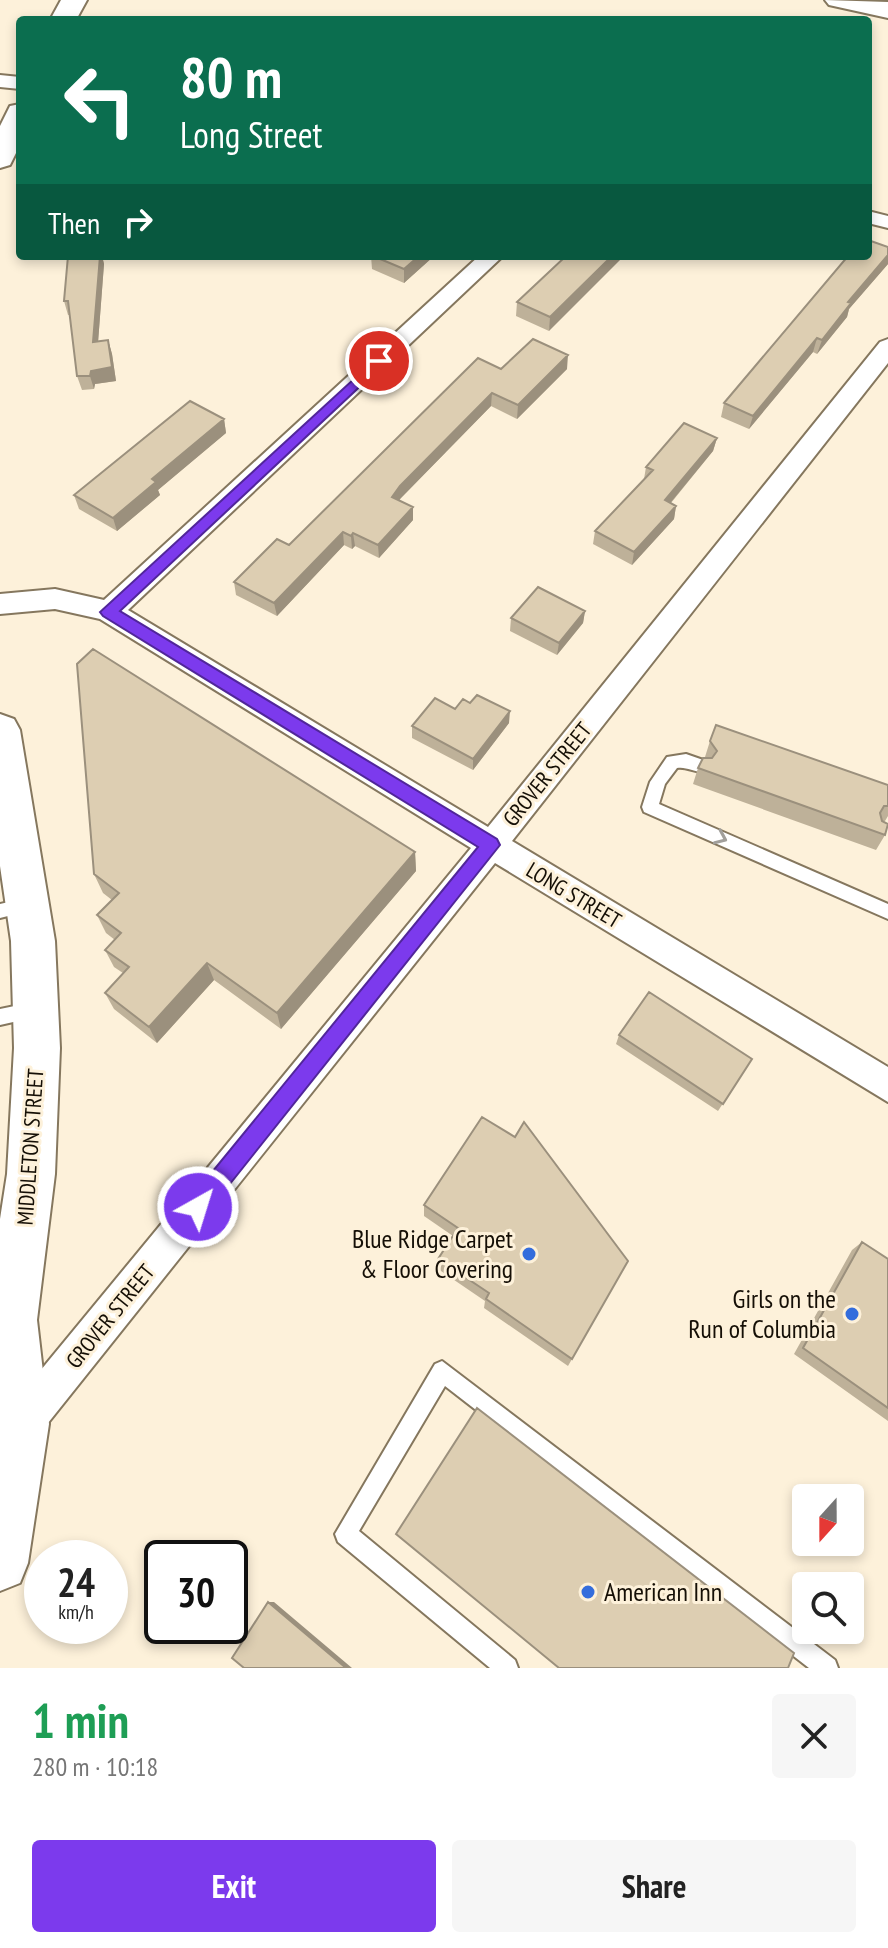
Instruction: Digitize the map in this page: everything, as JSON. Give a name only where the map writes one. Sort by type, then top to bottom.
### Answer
[{"type":"street","points":[[838,0],[888,10]]},
{"type":"street","points":[[0,159],[16,121]]},
{"type":"street","points":[[109,612],[488,260]]},
{"type":"street","name":"GROVER STREET","points":[[22,1424],[491,845],[888,347]]},
{"type":"street","name":"LONG STREET","points":[[0,604],[48,596],[78,601],[109,612],[888,1086]]},
{"type":"street","name":"MIDDLETON STREET","points":[[0,730],[14,908],[33,941],[18,1013],[31,1174],[6,1320],[22,1424],[0,1563]]},
{"type":"lane","points":[[701,766],[686,760],[672,762],[658,782],[650,807],[888,912]]},
{"type":"lane","points":[[507,1668],[346,1534],[442,1371],[827,1668]]},
{"type":"building","points":[[872,241],[888,247],[888,255],[848,302],[851,303],[822,340],[817,338],[753,416],[724,403],[845,260],[872,260]]},
{"type":"building","points":[[68,260],[100,260],[93,342],[108,340],[112,367],[91,371],[90,376],[77,376],[68,301],[64,301]]},
{"type":"building","points":[[383,260],[414,260],[404,269]]},
{"type":"building","points":[[562,260],[608,260],[550,317],[517,302]]},
{"type":"building","points":[[533,339],[568,355],[518,405],[492,393],[400,486],[392,497],[413,507],[378,545],[353,533],[351,536],[343,532],[274,603],[234,582],[277,539],[289,545],[478,358],[501,369]]},
{"type":"building","points":[[190,401],[224,419],[152,479],[156,482],[113,518],[74,495]]},
{"type":"building","points":[[684,423],[717,438],[665,500],[676,506],[634,552],[595,531],[653,470],[646,467]]},
{"type":"building","points":[[538,587],[585,611],[559,643],[511,618]]},
{"type":"building","points":[[93,649],[415,852],[277,1013],[207,963],[149,1027],[105,993],[129,967],[105,950],[121,933],[97,915],[119,893],[94,874],[77,664]]},
{"type":"building","points":[[477,695],[510,711],[473,759],[412,726],[435,698],[455,709],[463,699],[470,703]]},
{"type":"building","points":[[716,725],[888,785],[888,806],[884,806],[880,813],[882,821],[888,824],[885,835],[698,768],[703,758],[712,758],[717,751],[710,741]]},
{"type":"building","points":[[649,992],[752,1059],[723,1104],[619,1035]]},
{"type":"building","name":"Blue Ridge Carpet & Floor Covering","points":[[482,1117],[515,1137],[524,1122],[628,1261],[572,1359],[486,1299],[489,1293],[438,1259],[458,1228],[424,1205]]},
{"type":"building","name":"Girls on the Run of Columbia","points":[[862,1242],[888,1259],[888,1408],[803,1348]]},
{"type":"building","name":"American Inn","points":[[477,1408],[794,1653],[788,1668],[559,1668],[396,1534]]},
{"type":"building","points":[[268,1602],[346,1668],[244,1668],[232,1658],[241,1644],[248,1644],[248,1633]]},
{"type":"place","name":"Blue Ridge Carpet & Floor Covering","points":[[529,1254]]},
{"type":"place","name":"Girls on the Run of Columbia","points":[[852,1314]]},
{"type":"place","name":"American Inn","points":[[588,1592]]},
{"type":"route","points":[[198,1207],[491,845],[109,612],[379,361]]}]
